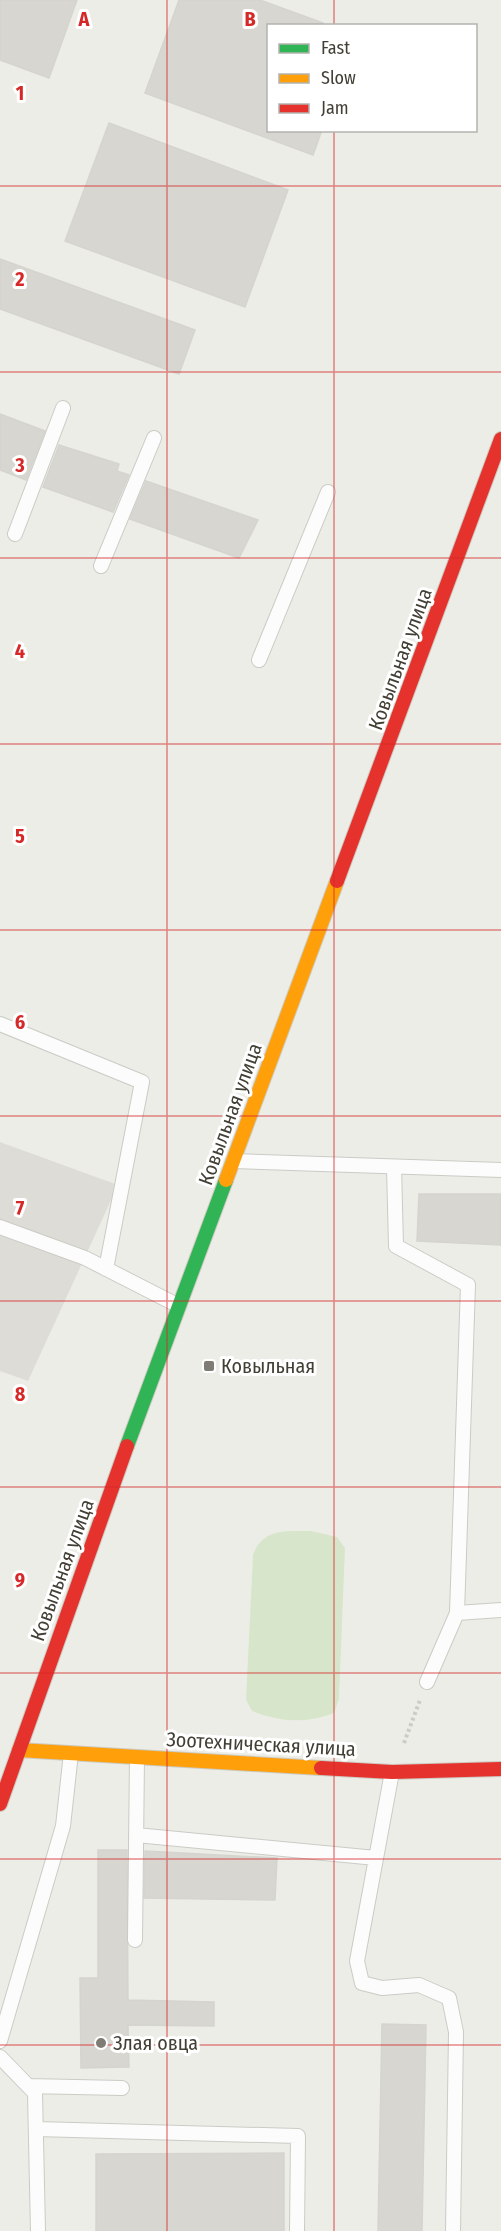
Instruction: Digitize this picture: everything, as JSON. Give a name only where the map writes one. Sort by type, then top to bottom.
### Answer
[{"type":"main road","name":"Ковыльная улица","points":[[0,1804],[179,1306],[501,439]]},
{"type":"main road","name":"Зоотехническая улица","points":[[19,1750],[392,1772],[501,1769]]},
{"type":"lane","points":[[15,534],[63,408]]},
{"type":"lane","points":[[102,566],[154,438]]},
{"type":"lane","points":[[259,660],[328,492]]},
{"type":"lane","points":[[0,1024],[142,1082],[106,1269]]},
{"type":"lane","points":[[233,1161],[501,1170]]},
{"type":"lane","points":[[394,1167],[396,1246],[468,1284],[457,1613],[427,1682]]},
{"type":"lane","points":[[0,1227],[85,1258],[179,1306]]},
{"type":"lane","points":[[457,1613],[501,1610]]},
{"type":"lane","points":[[0,2041],[63,1826],[71,1753]]},
{"type":"lane","points":[[135,1940],[137,1757]]},
{"type":"lane","points":[[392,1772],[357,1961],[362,1983],[382,1988],[419,1985],[449,1998],[456,2032],[453,2231]]},
{"type":"lane","points":[[136,1835],[376,1858]]},
{"type":"lane","points":[[0,2057],[35,2093],[38,2231]]},
{"type":"lane","points":[[28,2086],[122,2088]]},
{"type":"lane","points":[[36,2129],[298,2136],[297,2231]]},
{"type":"path","points":[[392,1772],[427,1682]]},
{"type":"shaded area","points":[[0,1142],[118,1185],[28,1381],[0,1371]]},
{"type":"green space","points":[[311,1531],[337,1537],[345,1548],[339,1699],[334,1713],[324,1717],[303,1720],[272,1718],[252,1711],[246,1700],[253,1555],[262,1540],[276,1533]]},
{"type":"building","points":[[0,0],[77,0],[49,78],[0,60]]},
{"type":"building","points":[[179,0],[260,0],[323,23],[267,24],[267,132],[321,132],[313,155],[145,93]]},
{"type":"building","points":[[109,123],[288,190],[245,307],[65,241]]},
{"type":"building","points":[[0,259],[195,330],[179,374],[0,309]]},
{"type":"building","points":[[0,414],[45,431],[26,480],[0,470]]},
{"type":"building","points":[[59,445],[119,464],[117,471],[129,475],[113,512],[43,487]]},
{"type":"building","points":[[146,481],[258,520],[239,558],[130,519]]},
{"type":"building","points":[[419,1194],[501,1194],[501,1245],[417,1241]]},
{"type":"building","points":[[98,1850],[127,1850],[128,2000],[214,2002],[214,2026],[128,2025],[129,2067],[81,2068],[80,1978],[98,1978]]},
{"type":"building","points":[[145,1851],[277,1858],[275,1900],[144,1898]]},
{"type":"building","points":[[382,2024],[426,2025],[422,2231],[378,2231]]},
{"type":"building","points":[[284,2153],[284,2231],[96,2231],[96,2154]]},
{"type":"traffic: fast","points":[[127,1446],[226,1180]]},
{"type":"traffic: slow","points":[[226,1180],[337,881]]},
{"type":"traffic: slow","points":[[19,1750],[321,1768]]},
{"type":"traffic: jam","points":[[337,881],[501,439]]},
{"type":"traffic: jam","points":[[0,1804],[127,1446]]},
{"type":"traffic: jam","points":[[321,1768],[392,1772],[501,1769]]},
{"type":"place","name":"Ковыльная","points":[[209,1366]]},
{"type":"place","name":"Злая овца","points":[[101,2043]]}]
